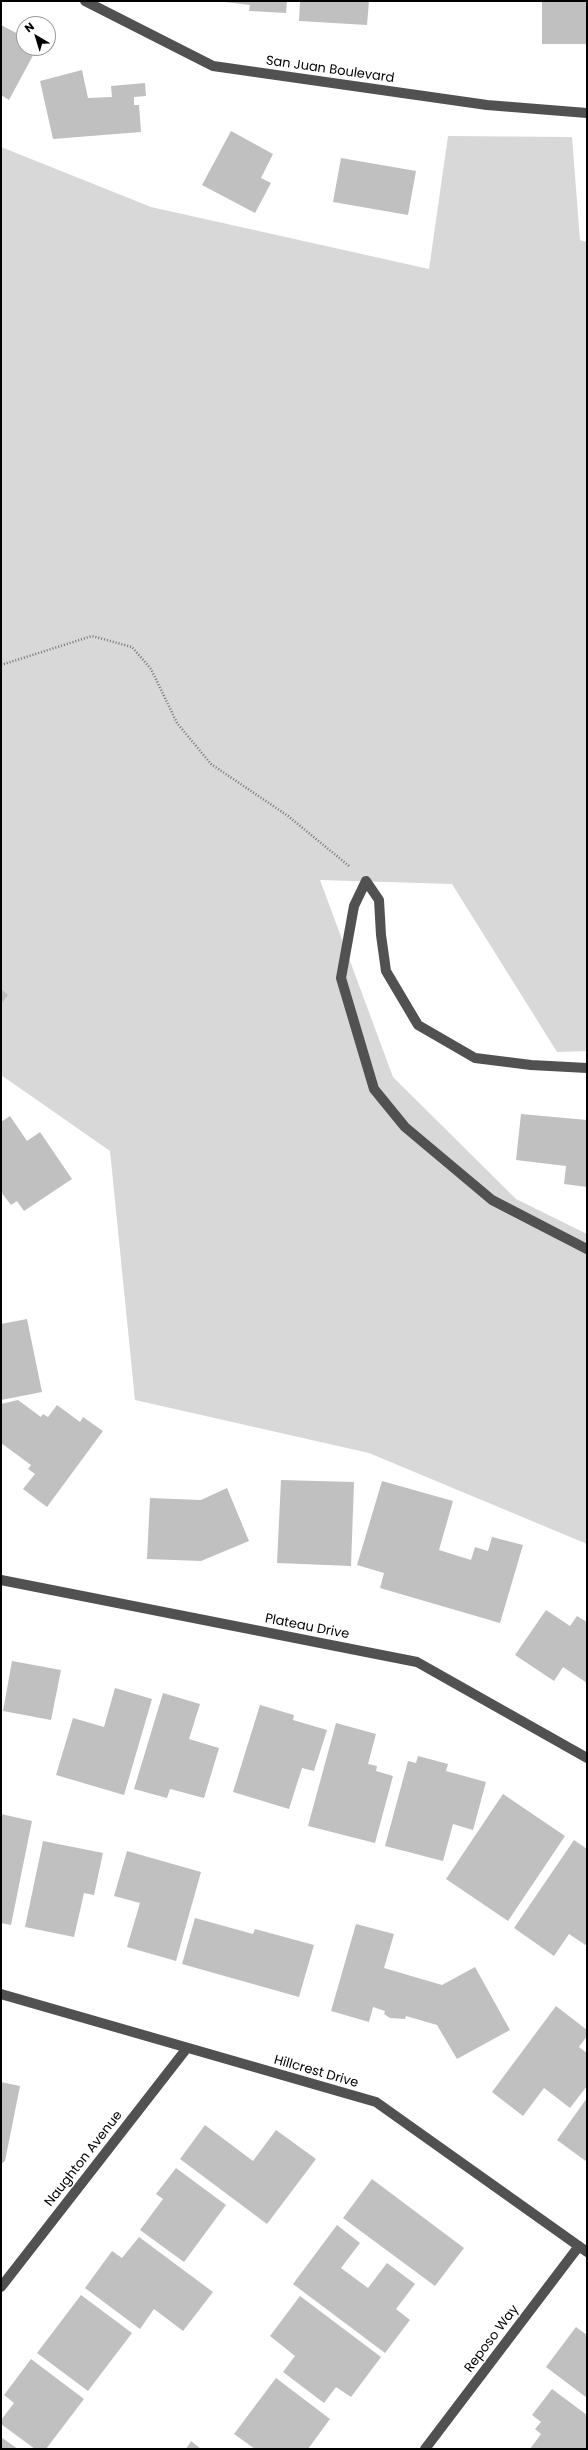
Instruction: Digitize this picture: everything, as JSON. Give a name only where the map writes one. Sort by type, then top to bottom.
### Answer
[{"type":"street","name":"San Juan Boulevard","points":[[85,1],[213,66],[487,105],[587,113]]},
{"type":"street","points":[[587,1068],[531,1065],[475,1058],[418,1025],[386,971],[381,935],[380,900],[366,881],[354,906],[341,978],[374,1089],[405,1127],[492,1200],[587,1249]]},
{"type":"street","name":"Plateau Drive","points":[[1,1580],[417,1662],[587,1758]]},
{"type":"street","name":"Hillcrest Drive","points":[[1,1994],[376,2102],[583,2249]]},
{"type":"street","name":"Naughton Avenue","points":[[1,2286],[187,2048]]},
{"type":"street","name":"Reposo Way","points":[[425,2449],[583,2249]]},
{"type":"path","points":[[1,665],[92,636],[132,647],[151,669],[177,723],[211,764],[288,816],[366,881]]},
{"type":"shaded area","points":[[448,136],[572,137],[580,240],[587,242],[587,1051],[557,1052],[452,884],[320,880],[393,1077],[516,1199],[587,1234],[587,1544],[369,1453],[135,1400],[110,1151],[1,1075],[1,147],[151,207],[429,269]]},
{"type":"building","points":[[216,1],[287,1],[286,13],[249,11],[250,5]]},
{"type":"building","points":[[300,1],[369,1],[367,25],[299,21]]},
{"type":"building","points":[[542,1],[587,1],[587,44],[542,44]]},
{"type":"building","points":[[1,25],[16,33],[16,56],[33,56],[9,100],[1,95]]},
{"type":"building","points":[[82,70],[88,98],[112,97],[111,86],[145,83],[146,96],[134,97],[134,105],[139,105],[141,132],[53,139],[40,81]]},
{"type":"building","points":[[231,131],[273,154],[261,178],[271,183],[255,213],[202,185]]},
{"type":"building","points":[[341,158],[416,171],[408,215],[333,202]]},
{"type":"building","points":[[1,989],[8,995],[1,1004]]},
{"type":"building","points":[[521,1114],[587,1120],[587,1187],[564,1184],[566,1166],[516,1160]]},
{"type":"building","points":[[10,1116],[27,1141],[40,1132],[72,1179],[24,1211],[17,1201],[11,1205],[1,1192],[1,1122]]},
{"type":"building","points":[[27,1319],[42,1392],[1,1400],[1,1324]]},
{"type":"building","points":[[18,1400],[41,1417],[43,1414],[48,1417],[57,1405],[80,1422],[83,1417],[103,1431],[47,1507],[23,1489],[35,1474],[28,1469],[31,1465],[1,1443],[1,1404]]},
{"type":"building","points":[[281,1480],[354,1482],[351,1566],[277,1563]]},
{"type":"building","points":[[382,1481],[453,1501],[439,1550],[471,1560],[475,1547],[488,1551],[492,1537],[523,1545],[500,1623],[380,1588],[384,1573],[357,1565]]},
{"type":"building","points":[[227,1488],[249,1541],[201,1561],[147,1559],[150,1498],[201,1500]]},
{"type":"building","points":[[546,1610],[570,1626],[577,1616],[587,1622],[587,1683],[563,1667],[554,1681],[515,1655]]},
{"type":"building","points":[[12,1661],[61,1670],[51,1720],[3,1711]]},
{"type":"building","points":[[115,1688],[152,1699],[124,1795],[56,1775],[73,1718],[104,1727]]},
{"type":"building","points":[[163,1693],[200,1704],[189,1739],[219,1748],[204,1798],[170,1789],[167,1798],[134,1789]]},
{"type":"building","points":[[260,1705],[294,1715],[293,1720],[327,1730],[314,1771],[302,1768],[289,1809],[233,1792]]},
{"type":"building","points":[[336,1723],[376,1734],[368,1764],[377,1766],[376,1771],[393,1776],[375,1843],[308,1826]]},
{"type":"building","points":[[418,1756],[448,1764],[446,1771],[486,1782],[473,1830],[453,1824],[443,1861],[385,1846],[408,1761],[416,1763]]},
{"type":"building","points":[[503,1794],[565,1836],[508,1921],[446,1879]]},
{"type":"building","points":[[1,1814],[32,1821],[11,1925],[1,1923]]},
{"type":"building","points":[[574,1840],[587,1849],[587,1946],[569,1934],[554,1956],[514,1928]]},
{"type":"building","points":[[43,1841],[103,1853],[94,1895],[84,1893],[74,1937],[25,1927]]},
{"type":"building","points":[[127,1851],[201,1872],[176,1961],[127,1947],[140,1903],[114,1896]]},
{"type":"building","points":[[195,1918],[253,1934],[255,1929],[314,1945],[299,1997],[182,1964]]},
{"type":"building","points":[[356,1924],[394,1934],[384,1968],[442,1985],[475,1967],[510,2030],[457,2059],[437,2025],[406,2016],[405,2019],[390,2018],[384,2014],[385,2011],[373,2007],[369,2022],[331,2011]]},
{"type":"building","points":[[556,2006],[587,2030],[587,2036],[579,2047],[587,2053],[587,2086],[570,2108],[544,2088],[523,2116],[492,2092]]},
{"type":"building","points":[[1,2082],[20,2086],[5,2161],[1,2164]]},
{"type":"building","points":[[587,2098],[587,2162],[557,2140]]},
{"type":"building","points":[[205,2125],[253,2161],[276,2130],[316,2159],[267,2224],[180,2159]]},
{"type":"building","points":[[176,2168],[226,2205],[184,2262],[140,2230],[163,2199],[156,2194]]},
{"type":"building","points":[[372,2179],[464,2248],[435,2286],[343,2218]]},
{"type":"building","points":[[337,2225],[360,2243],[341,2268],[368,2288],[387,2263],[415,2284],[396,2309],[410,2320],[385,2353],[293,2284]]},
{"type":"building","points":[[139,2237],[213,2292],[183,2331],[154,2309],[140,2329],[85,2288],[112,2251],[122,2258]]},
{"type":"building","points":[[81,2295],[132,2333],[88,2391],[37,2353]]},
{"type":"building","points":[[300,2296],[381,2357],[351,2397],[336,2387],[324,2403],[283,2372],[295,2356],[270,2336]]},
{"type":"building","points":[[576,2327],[587,2335],[587,2398],[546,2367]]},
{"type":"building","points":[[31,2359],[84,2399],[46,2449],[35,2449],[1,2424],[1,2420],[14,2403],[4,2395]]},
{"type":"building","points":[[276,2378],[330,2419],[308,2449],[255,2449],[234,2434]]},
{"type":"building","points":[[552,2389],[587,2415],[587,2449],[530,2449],[541,2434],[535,2429],[541,2422],[532,2415]]},
{"type":"building","points":[[1,2437],[18,2449],[1,2449]]},
{"type":"building","points":[[191,2441],[201,2449],[186,2449]]}]
